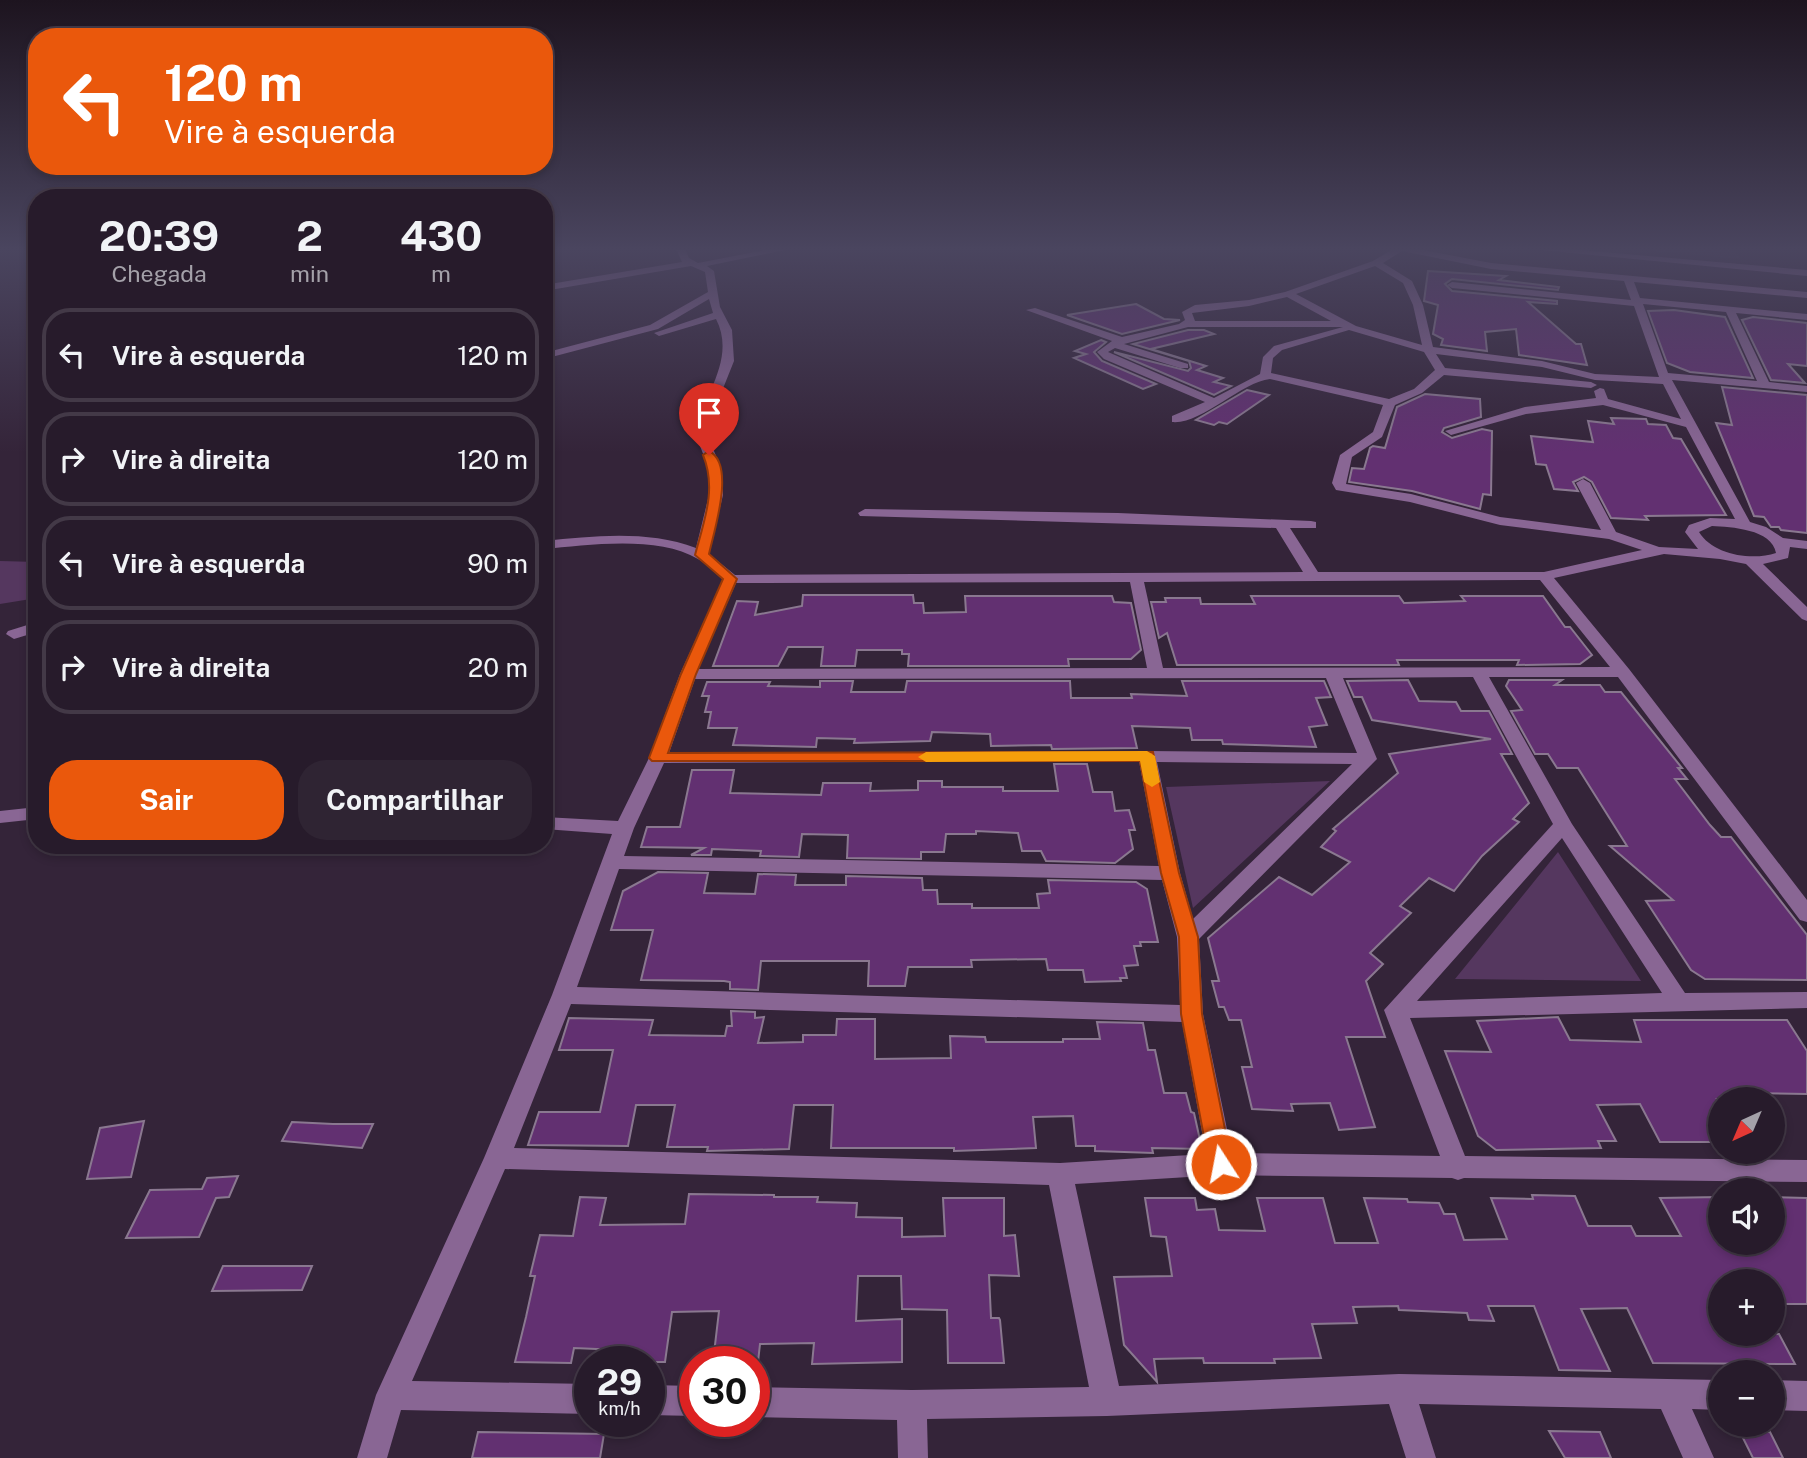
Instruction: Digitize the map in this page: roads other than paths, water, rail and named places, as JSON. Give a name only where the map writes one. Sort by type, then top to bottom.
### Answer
[{"type":"street","points":[[553,354],[654,327],[671,317]]},
{"type":"street","points":[[553,361],[712,317]]},
{"type":"street","points":[[702,555],[716,495],[716,471],[701,430],[705,414],[729,361],[727,330],[720,317]]},
{"type":"street","points":[[1050,317],[1184,366]]},
{"type":"street","points":[[1186,324],[1190,321],[1189,317]]},
{"type":"street","points":[[1332,317],[1349,326],[1428,350],[1542,364],[1597,382]]},
{"type":"street","points":[[1421,317],[1428,350],[1441,371]]},
{"type":"street","points":[[1642,317],[1665,378],[1745,526]]},
{"type":"street","points":[[1733,317],[1764,384]]},
{"type":"street","points":[[1215,402],[1108,357],[1102,352],[1118,342],[1186,324],[1349,326]]},
{"type":"street","points":[[1265,376],[1268,357],[1278,348],[1349,326]]},
{"type":"street","points":[[1176,419],[1215,402],[1258,377],[1265,376],[1282,376],[1390,403],[1418,391],[1441,371],[1597,382],[1665,378],[1807,388]]},
{"type":"street","points":[[1597,382],[1604,401]]},
{"type":"street","points":[[1451,431],[1525,411],[1604,401],[1691,425]]},
{"type":"street","points":[[553,544],[610,539],[679,545],[702,555],[731,579],[1544,576],[1661,550],[1692,532],[1694,528],[1710,522],[1745,526],[1772,536],[1780,542],[1784,549],[1783,555],[1765,561],[1751,561],[1722,555],[1661,550],[1611,535],[1500,522],[1411,498],[1341,487],[1339,483],[1346,455],[1378,434],[1390,403]]},
{"type":"street","points":[[1583,483],[1611,535]]},
{"type":"street","points":[[865,513],[1311,525]]},
{"type":"street","points":[[1280,523],[1312,576]]},
{"type":"street","points":[[1692,532],[1700,544],[1722,555]]},
{"type":"street","points":[[1780,542],[1807,545]]},
{"type":"street","points":[[1751,561],[1807,616]]},
{"type":"street","points":[[1136,576],[1156,673]]},
{"type":"street","points":[[1544,576],[1623,672],[1807,915]]},
{"type":"street","points":[[372,1458],[391,1395],[497,1158],[563,995],[624,828],[658,758],[688,674],[731,579]]},
{"type":"street","points":[[14,634],[28,630]]},
{"type":"street","points":[[1332,672],[1367,760]]},
{"type":"street","points":[[688,674],[1623,672]]},
{"type":"street","points":[[1479,674],[1563,825],[1679,1001]]},
{"type":"street","points":[[658,758],[1147,756],[1367,760]]},
{"type":"street","points":[[1147,756],[1170,873],[1188,937],[1192,1014],[1221,1164]]},
{"type":"street","points":[[1188,937],[1367,760]]},
{"type":"street","points":[[0,817],[28,814]]},
{"type":"street","points":[[553,824],[624,828]]},
{"type":"street","points":[[1395,1010],[1563,825]]},
{"type":"street","points":[[613,862],[1170,873]]},
{"type":"street","points":[[563,995],[1192,1014]]},
{"type":"street","points":[[1395,1010],[1679,1001],[1805,1003]]},
{"type":"street","points":[[1395,1010],[1458,1169]]},
{"type":"street","points":[[497,1158],[1060,1174],[1221,1164],[1458,1169],[1807,1171]]},
{"type":"street","points":[[1060,1174],[1107,1401]]},
{"type":"street","points":[[1399,1389],[1421,1458]]},
{"type":"street","points":[[770,1402],[912,1405],[1107,1401],[1399,1389],[1708,1395]]},
{"type":"street","points":[[1670,1394],[1699,1458]]},
{"type":"street","points":[[391,1395],[574,1399]]},
{"type":"street","points":[[1785,1395],[1807,1396]]},
{"type":"street","points":[[912,1405],[913,1458]]}]
